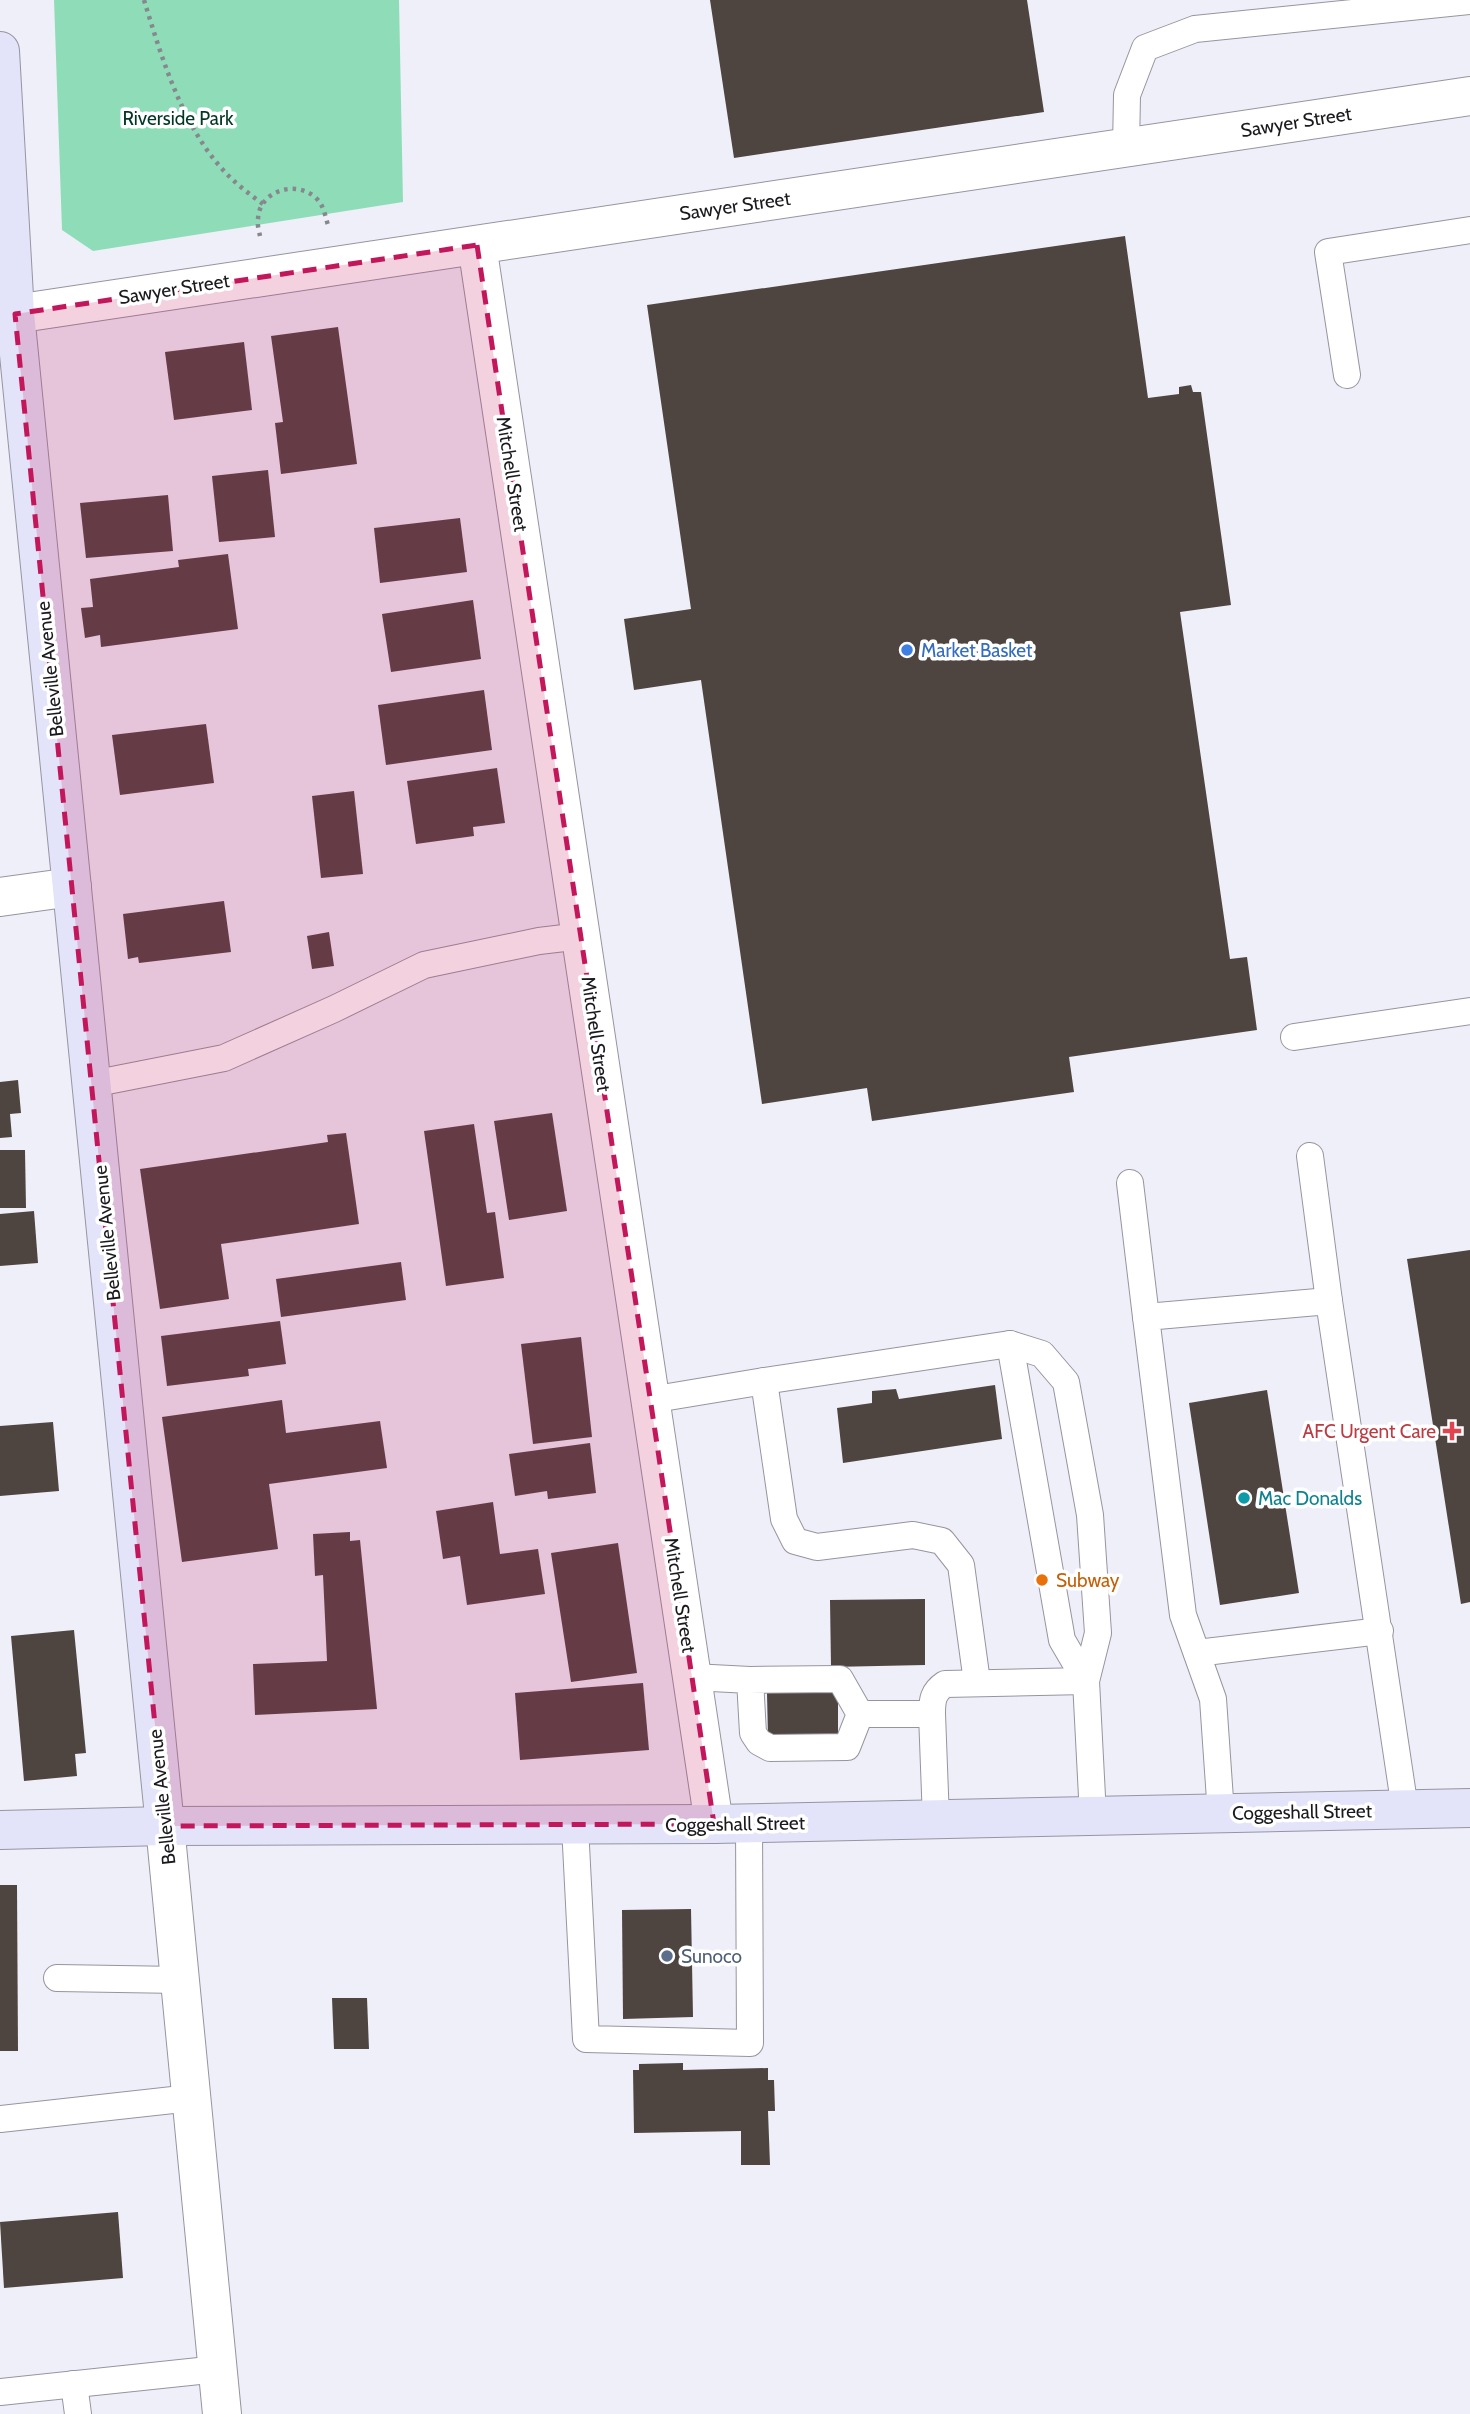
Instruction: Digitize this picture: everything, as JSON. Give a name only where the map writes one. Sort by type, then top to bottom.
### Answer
[{"type":"main road","name":"Belleville Avenue","points":[[0,51],[7,315],[72,887],[165,1826]]},
{"type":"main road","name":"Coggeshall Street","points":[[0,1830],[165,1826],[731,1824],[1470,1808]]},
{"type":"street","name":"Sawyer Street","points":[[7,315],[1470,96]]},
{"type":"street","name":"Mitchell Street","points":[[477,245],[692,1677],[731,1824]]},
{"type":"street","points":[[0,897],[72,887]]},
{"type":"street","name":"Belleville Avenue","points":[[165,1826],[222,2414]]},
{"type":"lane","points":[[1126,148],[1127,95],[1145,48],[1195,29],[1470,1]]},
{"type":"lane","points":[[1347,375],[1328,252],[1470,230]]},
{"type":"lane","points":[[92,1084],[224,1058],[424,965],[540,941],[581,936]]},
{"type":"lane","points":[[1294,1037],[1470,1011]]},
{"type":"lane","points":[[1310,1156],[1405,1809]]},
{"type":"lane","points":[[1130,1183],[1183,1615],[1213,1699],[1221,1814]]},
{"type":"lane","points":[[1146,1317],[1329,1301]]},
{"type":"lane","points":[[650,1401],[1010,1344],[1042,1354],[1066,1382],[1090,1515],[1098,1633],[1086,1681],[1093,1816]]},
{"type":"lane","points":[[1010,1344],[1062,1640],[1086,1681]]},
{"type":"lane","points":[[765,1381],[784,1519],[795,1541],[817,1548],[913,1535],[942,1541],[961,1565],[977,1682]]},
{"type":"lane","points":[[1196,1653],[1380,1632]]},
{"type":"lane","points":[[692,1677],[750,1680],[840,1679],[860,1714]]},
{"type":"lane","points":[[750,1680],[753,1734],[769,1748],[847,1747],[860,1714]]},
{"type":"lane","points":[[936,1820],[932,1703],[936,1691],[945,1684],[1086,1681]]},
{"type":"lane","points":[[860,1714],[932,1714]]},
{"type":"lane","points":[[575,1826],[586,2039],[750,2043],[731,1824]]},
{"type":"lane","points":[[57,1978],[180,1980]]},
{"type":"lane","points":[[0,2119],[191,2098]]},
{"type":"lane","points":[[0,2392],[218,2369]]},
{"type":"lane","points":[[74,2384],[78,2414]]},
{"type":"path","points":[[144,0],[171,79],[201,141],[234,181],[263,204]]},
{"type":"path","points":[[260,237],[258,219],[263,204],[276,192],[286,189],[298,188],[317,199],[323,208],[328,227]]},
{"type":"highlighted area","points":[[477,245],[714,1824],[165,1826],[15,314]]},
{"type":"green space","name":"Riverside Park","points":[[54,0],[399,0],[403,202],[93,251],[62,230]]},
{"type":"building","points":[[710,0],[1027,0],[1044,112],[734,158]]},
{"type":"building","name":"Market Basket","points":[[1125,236],[1148,398],[1179,394],[1179,387],[1191,385],[1193,392],[1201,392],[1231,605],[1180,612],[1230,959],[1247,957],[1257,1030],[1069,1057],[1074,1092],[872,1121],[867,1088],[762,1104],[701,680],[634,690],[624,619],[691,609],[647,305]]},
{"type":"building","points":[[338,327],[357,464],[281,474],[275,423],[283,422],[271,336]]},
{"type":"building","points":[[244,342],[252,410],[174,420],[165,352]]},
{"type":"building","points":[[268,470],[275,537],[219,542],[212,476]]},
{"type":"building","points":[[168,495],[173,551],[86,558],[80,503]]},
{"type":"building","points":[[460,518],[467,572],[380,583],[374,528]]},
{"type":"building","points":[[228,554],[238,629],[101,647],[100,635],[85,638],[81,608],[93,607],[90,579],[179,567],[178,560]]},
{"type":"building","points":[[473,600],[481,659],[391,672],[382,614]]},
{"type":"building","points":[[484,690],[492,750],[386,765],[378,705]]},
{"type":"building","points":[[206,724],[214,783],[120,795],[112,735]]},
{"type":"building","points":[[497,768],[505,823],[473,827],[474,836],[416,844],[407,781]]},
{"type":"building","points":[[354,791],[363,874],[321,878],[312,796]]},
{"type":"building","points":[[224,901],[231,952],[139,963],[138,957],[128,959],[123,914]]},
{"type":"building","points":[[329,932],[334,966],[312,969],[307,936]]},
{"type":"building","points":[[18,1080],[21,1113],[10,1114],[12,1137],[0,1138],[0,1082]]},
{"type":"building","points":[[552,1113],[567,1211],[509,1220],[494,1121]]},
{"type":"building","points":[[474,1124],[487,1213],[495,1212],[504,1278],[446,1286],[424,1131]]},
{"type":"building","points":[[346,1133],[359,1224],[221,1244],[229,1299],[160,1309],[140,1169],[328,1142],[327,1135]]},
{"type":"building","points":[[0,1150],[25,1150],[26,1208],[0,1208]]},
{"type":"building","points":[[34,1211],[38,1263],[0,1266],[0,1214]]},
{"type":"building","name":"AFC Urgent Care","points":[[1470,1250],[1470,1602],[1461,1604],[1407,1259]]},
{"type":"building","points":[[401,1262],[406,1300],[281,1317],[276,1279]]},
{"type":"building","points":[[280,1321],[286,1364],[248,1369],[249,1376],[167,1386],[161,1336]]},
{"type":"building","points":[[581,1337],[592,1437],[533,1444],[521,1344]]},
{"type":"building","points":[[995,1385],[1002,1439],[843,1463],[837,1408],[872,1403],[872,1391],[896,1389],[899,1399]]},
{"type":"building","name":"Mac Donalds","points":[[1267,1390],[1299,1593],[1220,1605],[1189,1403]]},
{"type":"building","points":[[282,1400],[286,1433],[380,1421],[387,1468],[269,1484],[278,1549],[182,1562],[162,1417]]},
{"type":"building","points":[[53,1422],[59,1491],[0,1496],[0,1426]]},
{"type":"building","points":[[590,1443],[596,1493],[548,1499],[547,1491],[515,1496],[509,1454]]},
{"type":"building","points":[[493,1502],[500,1554],[538,1549],[545,1594],[467,1605],[460,1556],[443,1559],[436,1511]]},
{"type":"building","points":[[350,1532],[350,1541],[360,1540],[377,1709],[255,1715],[253,1664],[327,1661],[323,1575],[315,1576],[313,1534]]},
{"type":"building","points":[[618,1543],[637,1673],[571,1682],[551,1553]]},
{"type":"building","points":[[925,1599],[925,1665],[831,1667],[830,1600]]},
{"type":"building","points":[[74,1630],[86,1753],[75,1754],[77,1776],[24,1781],[11,1636]]},
{"type":"building","points":[[643,1683],[649,1750],[520,1760],[515,1693]]},
{"type":"building","points":[[838,1691],[838,1737],[768,1738],[767,1693]]},
{"type":"building","points":[[0,1885],[17,1885],[18,2051],[0,2051]]},
{"type":"building","points":[[691,1909],[693,2017],[623,2019],[622,1910]]},
{"type":"building","points":[[332,1998],[367,1998],[369,2049],[334,2049]]},
{"type":"building","points":[[683,2063],[683,2070],[768,2068],[768,2080],[774,2080],[775,2111],[768,2111],[770,2165],[741,2165],[741,2131],[634,2133],[633,2070],[639,2070],[639,2064]]},
{"type":"building","points":[[118,2212],[123,2278],[4,2288],[0,2222]]},
{"type":"place","name":"Market Basket","points":[[907,650]]},
{"type":"place","name":"AFC Urgent Care","points":[[1452,1431]]},
{"type":"place","name":"Mac Donalds","points":[[1244,1498]]},
{"type":"place","name":"Subway","points":[[1042,1580]]},
{"type":"place","name":"Sunoco","points":[[667,1956]]}]
